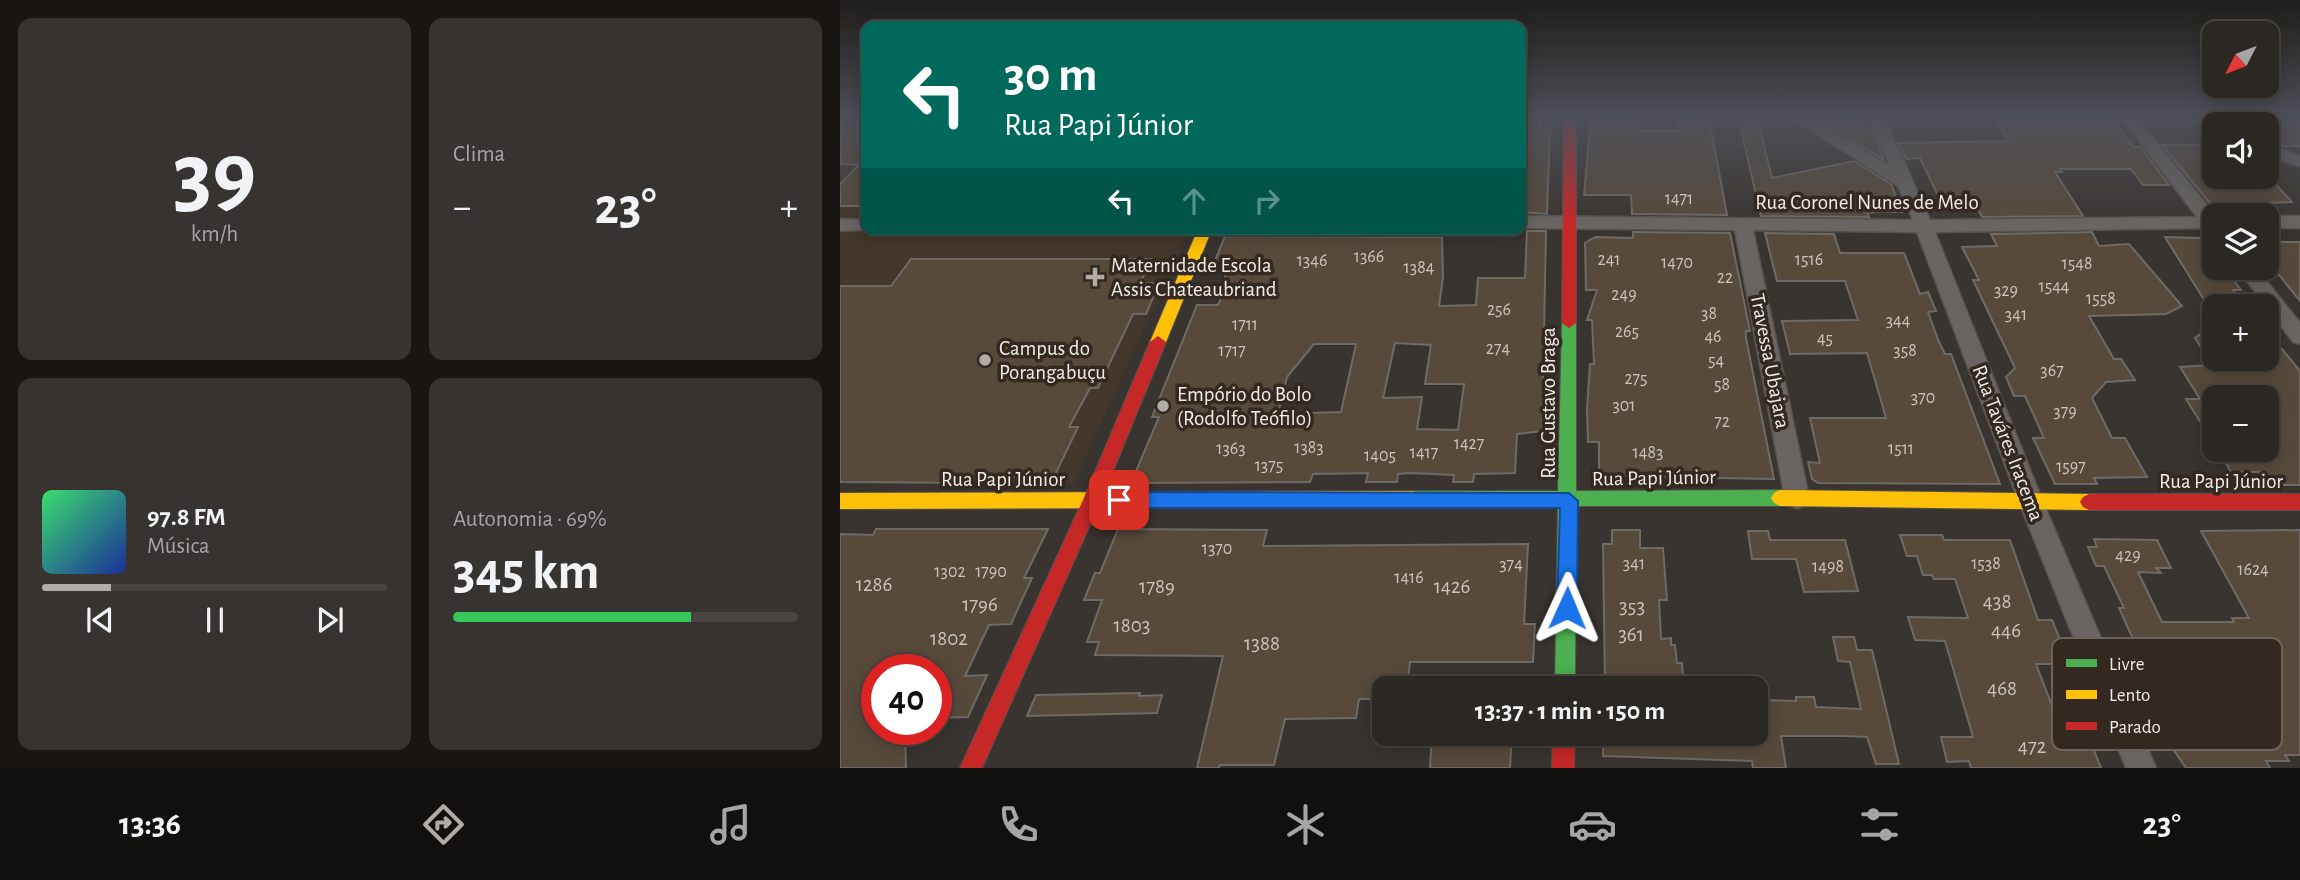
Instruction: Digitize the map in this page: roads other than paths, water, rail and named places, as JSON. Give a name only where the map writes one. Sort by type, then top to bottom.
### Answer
[{"type":"street","name":"Rua Gustavo Braga","points":[[1565,676],[1569,501],[1570,154]]},
{"type":"street","points":[[1858,154],[1905,182]]},
{"type":"street","name":"Rua Taváres Iracema","points":[[1893,154],[1924,226],[2031,502],[2087,638]]},
{"type":"street","points":[[2158,154],[2202,209]]},
{"type":"street","points":[[2279,156],[2300,161]]},
{"type":"street","name":"Rua Coronel Nunes de Melo","points":[[1526,222],[1924,226],[2202,223]]},
{"type":"street","points":[[2279,222],[2300,222]]},
{"type":"street","points":[[840,225],[861,226]]},
{"type":"street","name":"Travessa Ubajara","points":[[1743,225],[1797,498]]},
{"type":"street","points":[[971,768],[1092,500],[1202,235]]},
{"type":"street","points":[[2255,280],[2300,337]]},
{"type":"street","name":"Rua Papi Júnior","points":[[840,501],[1569,501],[1797,498],[2031,502],[2300,502]]},
{"type":"street","points":[[1563,768],[1564,746]]},
{"type":"street","name":"Rua Taváres Iracema","points":[[2134,750],[2141,768]]},
{"type":"place","name":"Maternidade Escola Assis Chateaubriand","points":[[1095,277]]},
{"type":"place","name":"Campus do Porangabuçu","points":[[985,360]]},
{"type":"place","name":"Empório do Bolo (Rodolfo Teófilo)","points":[[1163,406]]}]
